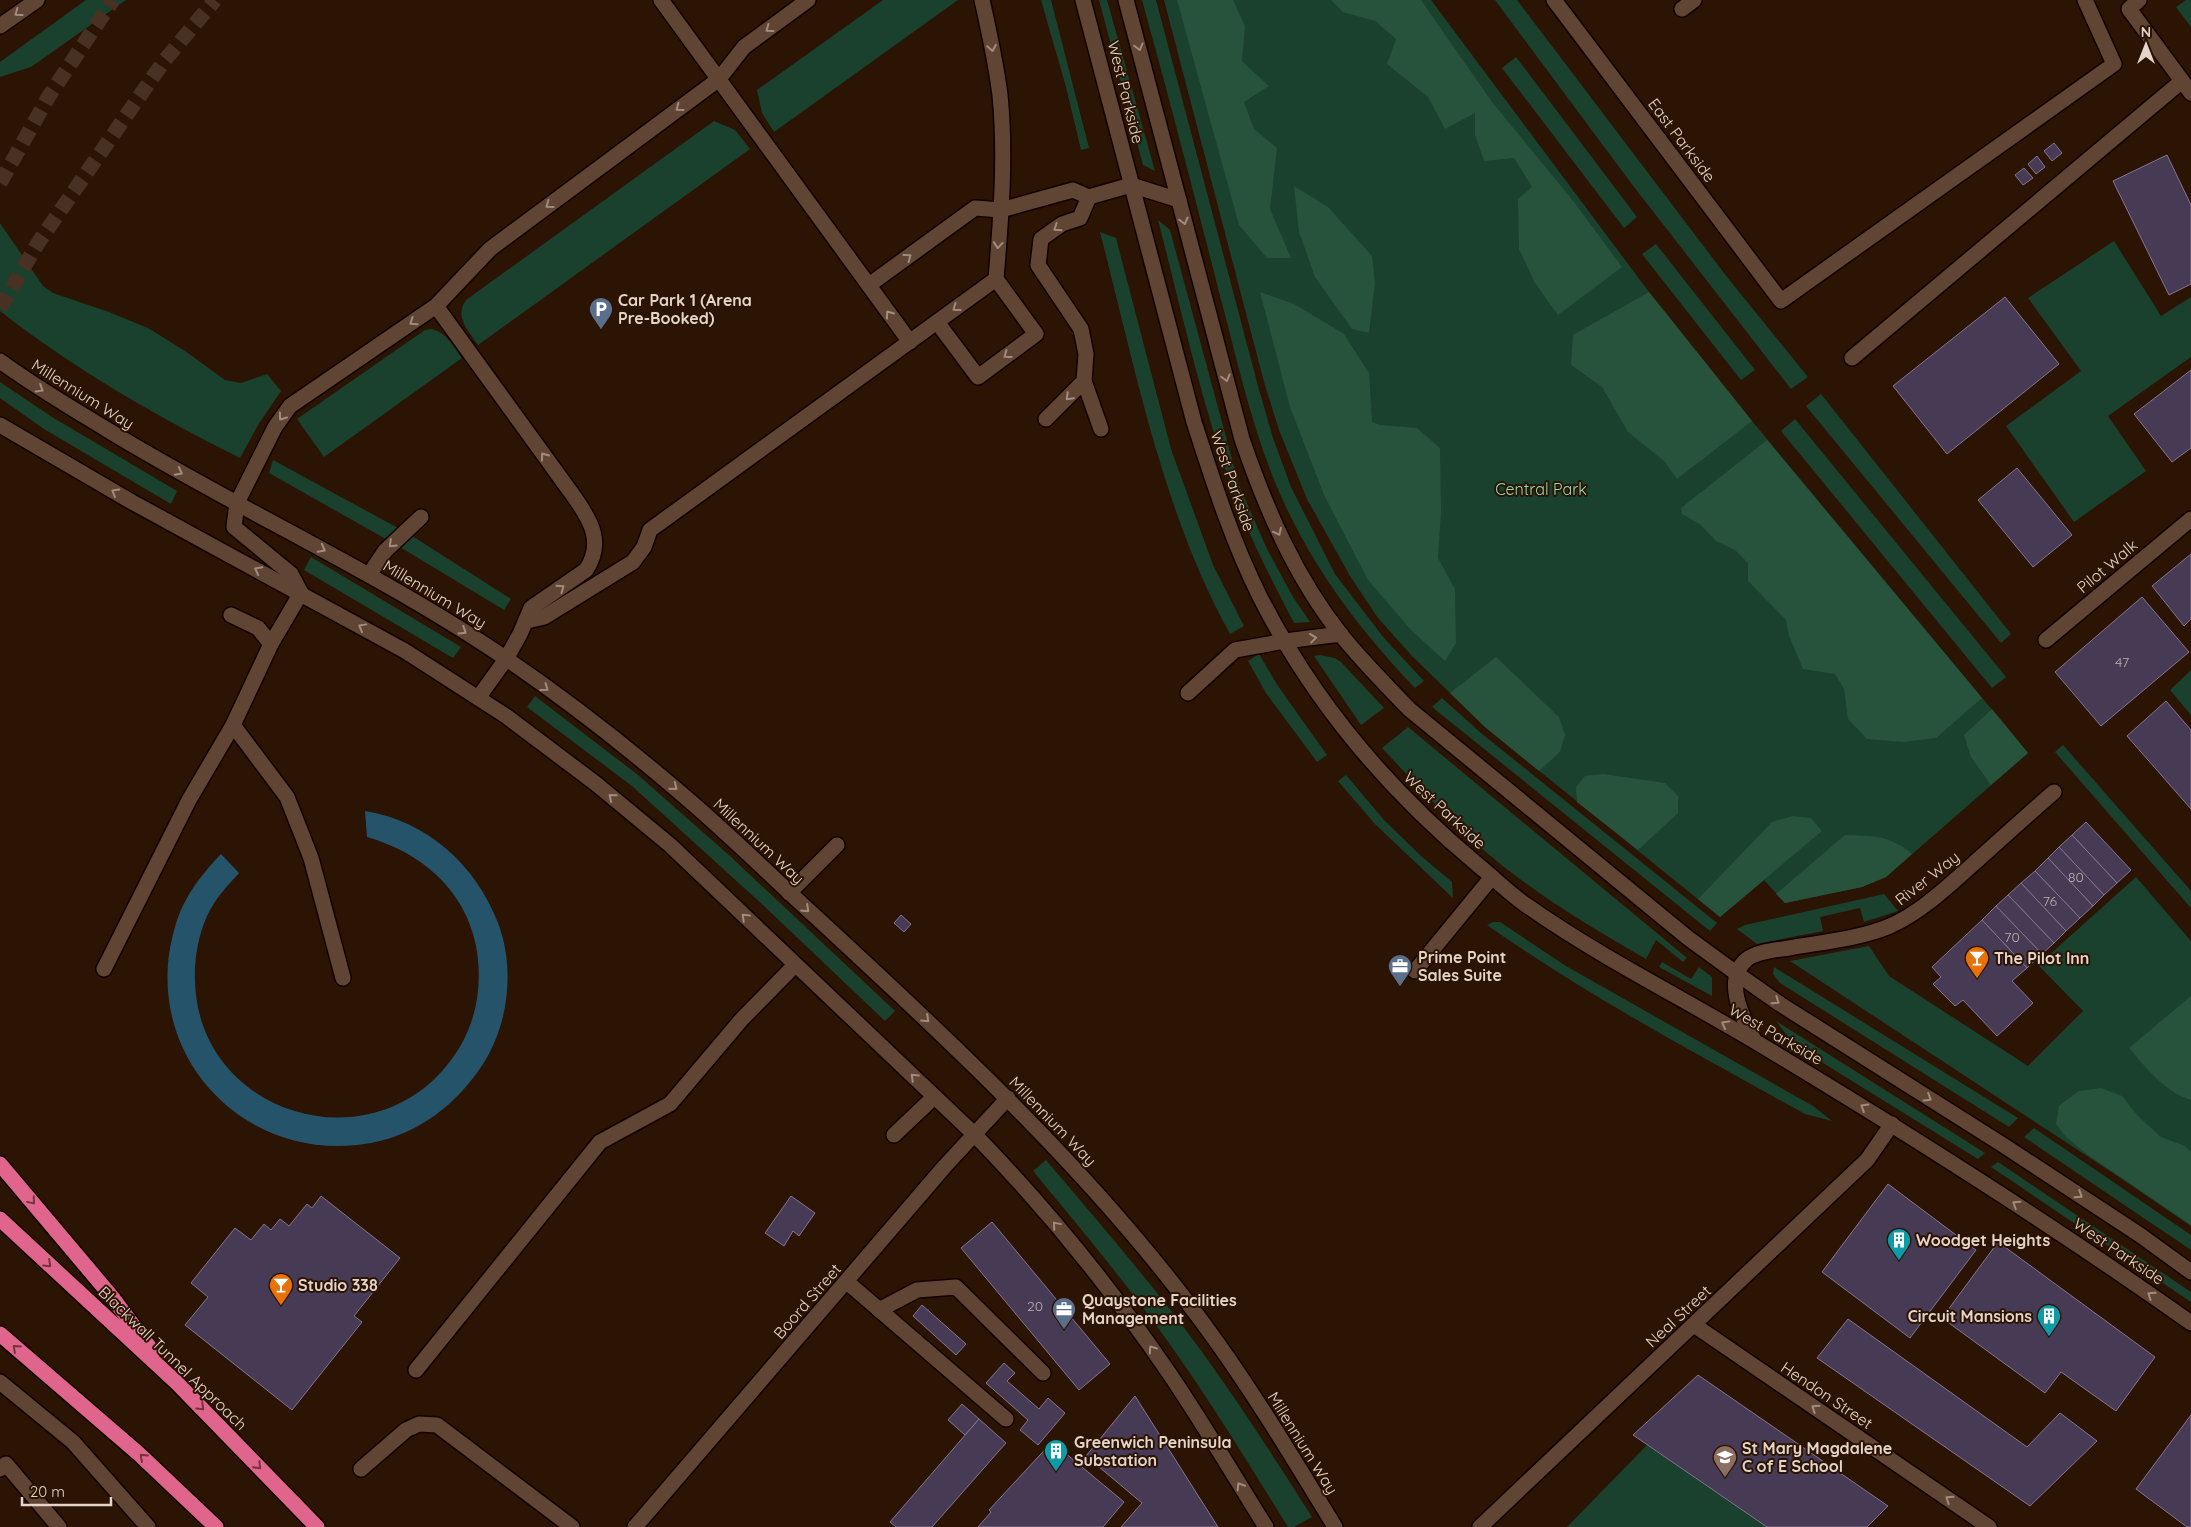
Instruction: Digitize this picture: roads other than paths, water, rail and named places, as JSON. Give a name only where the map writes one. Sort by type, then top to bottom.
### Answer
[{"type":"highway","points":[[0,1164],[112,1297],[177,1384]]},
{"type":"highway","name":"Blackwall Tunnel Approach","points":[[0,1219],[177,1384],[317,1527]]},
{"type":"highway","points":[[0,1334],[139,1454],[216,1527]]},
{"type":"street","points":[[0,26],[37,0]]},
{"type":"street","points":[[661,0],[910,342]]},
{"type":"street","points":[[300,593],[291,574],[234,527],[237,503],[275,427],[290,406],[436,306],[490,248],[718,79],[744,47],[808,0]]},
{"type":"street","points":[[937,322],[978,376],[1036,334],[996,279],[1001,210],[1000,95],[982,0]]},
{"type":"street","name":"West Parkside","points":[[1083,0],[1194,422],[1215,487],[1240,553],[1261,599],[1321,698],[1359,749],[1436,830],[1523,903],[1594,950],[1754,1041],[1892,1124],[2105,1262],[2191,1323]]},
{"type":"street","name":"West Parkside","points":[[1126,0],[1242,438],[1258,485],[1291,557],[1314,596],[1341,634],[1370,669],[1409,709],[1443,738],[1688,938],[1780,1004],[2019,1156],[2140,1235],[2191,1272]]},
{"type":"street","name":"East Parkside","points":[[1554,0],[1781,301],[2114,64],[2085,0]]},
{"type":"street","points":[[2134,4],[2191,94]]},
{"type":"street","points":[[1852,358],[2182,81]]},
{"type":"street","points":[[869,285],[975,208],[1001,210],[1073,190],[1089,197],[1131,184],[1179,200]]},
{"type":"street","points":[[1089,197],[1080,218],[1062,224],[1041,239],[1038,265],[1081,329],[1086,354],[1084,381],[1101,429]]},
{"type":"street","points":[[527,621],[544,617],[633,562],[644,547],[650,530],[996,279]]},
{"type":"street","points":[[436,306],[590,520],[594,532],[594,548],[591,563],[586,570],[531,608],[527,621],[506,659],[478,698]]},
{"type":"street","name":"Millennium Way","points":[[0,361],[27,382],[144,452],[369,575],[506,659],[600,728],[686,797],[950,1041],[1008,1098],[1080,1174],[1202,1322],[1297,1464],[1335,1527]]},
{"type":"street","points":[[1046,419],[1084,381]]},
{"type":"street","points":[[0,425],[132,502],[404,651],[506,716],[595,783],[670,845],[1021,1182],[1127,1314],[1169,1374],[1266,1527]]},
{"type":"street","points":[[369,575],[385,551],[421,517]]},
{"type":"street","name":"Pilot Walk","points":[[2046,640],[2191,519]]},
{"type":"street","points":[[104,969],[189,800],[233,725],[271,644],[300,593]]},
{"type":"street","points":[[230,615],[258,628],[271,644]]},
{"type":"street","points":[[1188,692],[1235,650],[1341,634]]},
{"type":"street","points":[[233,725],[287,797],[311,858],[343,978]]},
{"type":"street","name":"River Way","points":[[1736,973],[1747,959],[1768,951],[1860,935],[1889,926],[1915,913],[2054,792]]},
{"type":"street","points":[[789,893],[837,845]]},
{"type":"street","points":[[1415,971],[1492,877]]},
{"type":"street","points":[[416,1370],[600,1142],[670,1104],[742,1019],[795,965]]},
{"type":"street","points":[[1736,973],[1736,997],[1754,1041]]},
{"type":"street","points":[[894,1136],[934,1097]]},
{"type":"street","name":"Boord Street","points":[[634,1527],[1008,1098]]},
{"type":"street","name":"Neal Street","points":[[1480,1527],[1867,1160],[1892,1124]]},
{"type":"street","points":[[847,1282],[1006,1419]]},
{"type":"street","points":[[879,1310],[917,1290],[956,1287],[1043,1373]]},
{"type":"street","name":"Hendon Street","points":[[1694,1325],[1989,1527]]},
{"type":"street","points":[[0,1382],[73,1442],[148,1527]]},
{"type":"street","points":[[361,1469],[406,1430],[419,1424],[437,1425],[572,1527]]},
{"type":"street","points":[[0,1469],[6,1464],[59,1527]]},
{"type":"water","points":[[365,811],[388,816],[429,836],[447,849],[477,882],[489,902],[503,940],[508,976],[504,1013],[492,1048],[473,1079],[449,1104],[421,1125],[389,1139],[371,1143],[324,1145],[281,1137],[243,1118],[211,1090],[187,1056],[172,1017],[168,973],[178,916],[200,879],[221,854],[239,873],[217,898],[204,924],[197,948],[195,982],[204,1027],[225,1064],[255,1092],[293,1110],[333,1117],[375,1113],[414,1095],[448,1064],[465,1038],[475,1008],[479,978],[476,946],[462,907],[451,890],[422,863],[405,852],[367,837]]},
{"type":"tunnel","points":[[0,183],[49,96],[113,0]]},
{"type":"tunnel","points":[[0,308],[38,243],[164,61],[215,0]]},
{"type":"place","name":"Car Park 1 (Arena Pre-Booked)","points":[[601,330]]},
{"type":"place","name":"The Pilot Inn","points":[[1977,979]]},
{"type":"place","name":"Prime Point Sales Suite","points":[[1400,987]]},
{"type":"place","name":"Woodget Heights","points":[[1899,1261]]},
{"type":"place","name":"Studio 338","points":[[281,1306]]},
{"type":"place","name":"Quaystone Facilities Management","points":[[1064,1330]]},
{"type":"place","name":"Circuit Mansions","points":[[2049,1337]]},
{"type":"place","name":"Greenwich Peninsula Substation","points":[[1056,1472]]},
{"type":"place","name":"St Mary Magdalene C of E School","points":[[1725,1478]]},
{"type":"park label","name":"Central Park","points":[[1541,489]]}]
